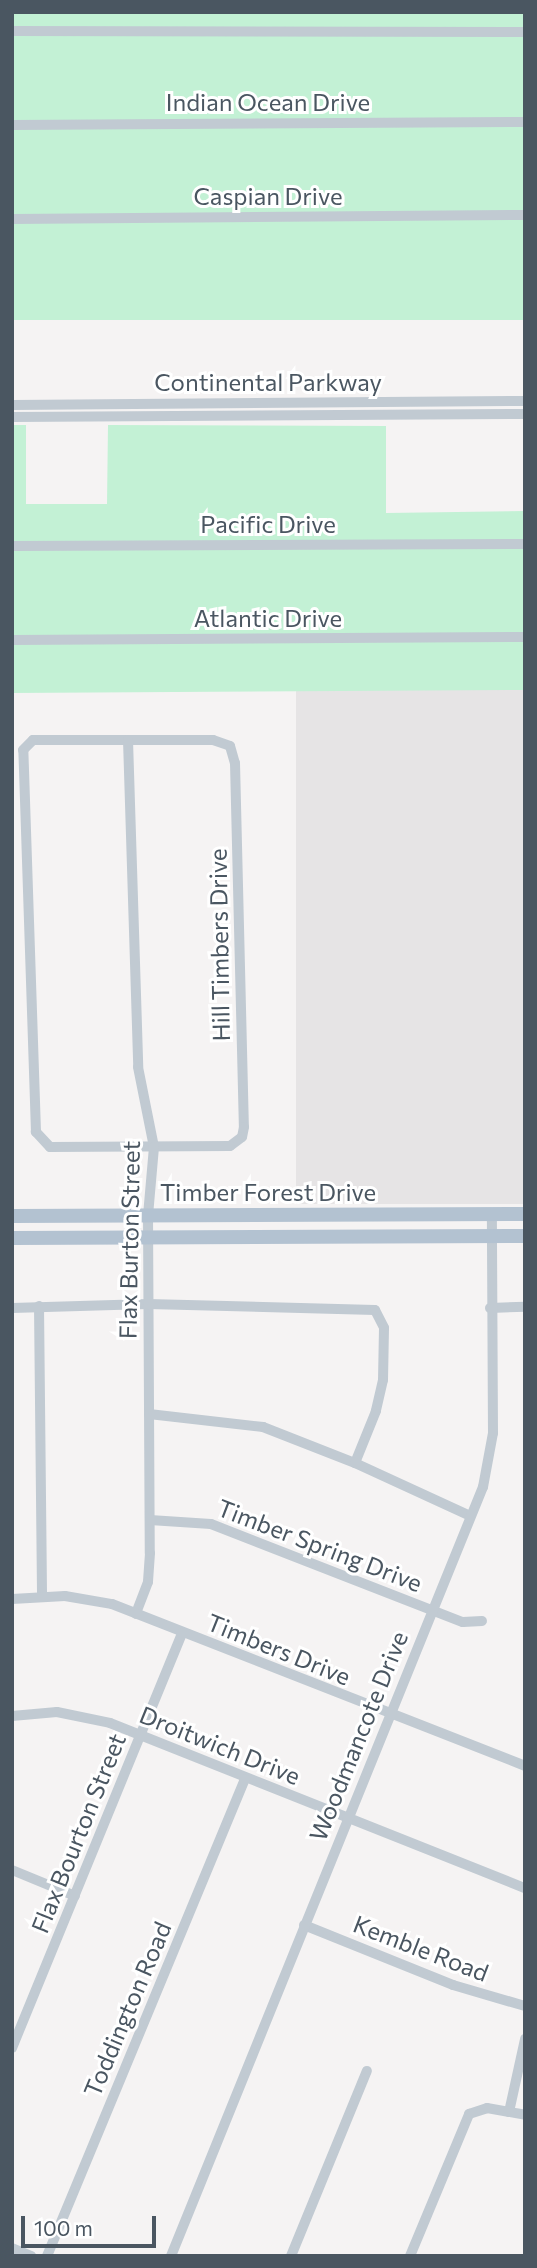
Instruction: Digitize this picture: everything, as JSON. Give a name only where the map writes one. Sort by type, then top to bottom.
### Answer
[{"type":"main road","name":"Timber Forest Drive","points":[[12,1216],[525,1214]]},
{"type":"main road","points":[[311,1215],[312,1237]]},
{"type":"main road","name":"Timber Forest Drive","points":[[12,1238],[525,1236]]},
{"type":"street","points":[[12,31],[525,32]]},
{"type":"street","name":"Indian Ocean Drive","points":[[12,125],[525,122]]},
{"type":"street","name":"Caspian Drive","points":[[12,219],[525,215]]},
{"type":"street","name":"Continental Parkway","points":[[12,405],[525,401]]},
{"type":"street","name":"Continental Parkway","points":[[12,417],[525,414]]},
{"type":"street","name":"Pacific Drive","points":[[12,546],[525,544]]},
{"type":"street","name":"Atlantic Drive","points":[[12,640],[525,637]]},
{"type":"street","points":[[128,740],[35,740],[23,750],[36,1132],[40,1141],[50,1147],[154,1147]]},
{"type":"street","name":"Hill Timbers Drive","points":[[128,740],[214,740],[230,746],[235,763],[244,1114],[242,1137],[230,1146],[154,1147]]},
{"type":"street","name":"Flax Burton Street","points":[[128,740],[138,1067],[154,1147],[148,1216],[149,1575],[136,1614]]},
{"type":"street","name":"Woodmancote Drive","points":[[171,2256],[470,1516],[491,1453],[492,1214]]},
{"type":"street","points":[[12,1308],[148,1304],[342,1307],[374,1310],[384,1328],[380,1395],[355,1463]]},
{"type":"street","points":[[39,1306],[42,1596]]},
{"type":"street","points":[[491,1307],[525,1307]]},
{"type":"street","points":[[149,1414],[263,1427],[355,1463],[470,1516]]},
{"type":"street","name":"Timber Spring Drive","points":[[150,1520],[211,1524],[243,1534],[463,1622],[482,1621]]},
{"type":"street","name":"Timbers Drive","points":[[12,1599],[42,1596],[99,1600],[390,1716],[525,1766]]},
{"type":"street","name":"Flax Bourton Street","points":[[12,2048],[182,1633]]},
{"type":"street","name":"Droitwich Drive","points":[[12,1716],[57,1712],[141,1735],[245,1779],[525,1888]]},
{"type":"street","name":"Toddington Road","points":[[47,2256],[245,1779]]},
{"type":"street","points":[[12,1870],[75,1896]]},
{"type":"street","name":"Kemble Road","points":[[304,1925],[453,1985],[525,2006]]},
{"type":"street","points":[[509,2112],[525,2039]]},
{"type":"street","points":[[291,2256],[367,2071]]},
{"type":"street","points":[[410,2256],[469,2114],[487,2108],[525,2115]]},
{"type":"street","points":[[12,2248],[32,2256]]},
{"type":"shaded area","points":[[296,690],[525,690],[525,1204],[296,1204]]},
{"type":"green space","points":[[12,12],[525,12],[525,320],[12,320]]},
{"type":"green space","points":[[12,425],[26,425],[26,504],[107,504],[108,425],[386,426],[386,513],[525,511],[525,690],[12,693]]}]
